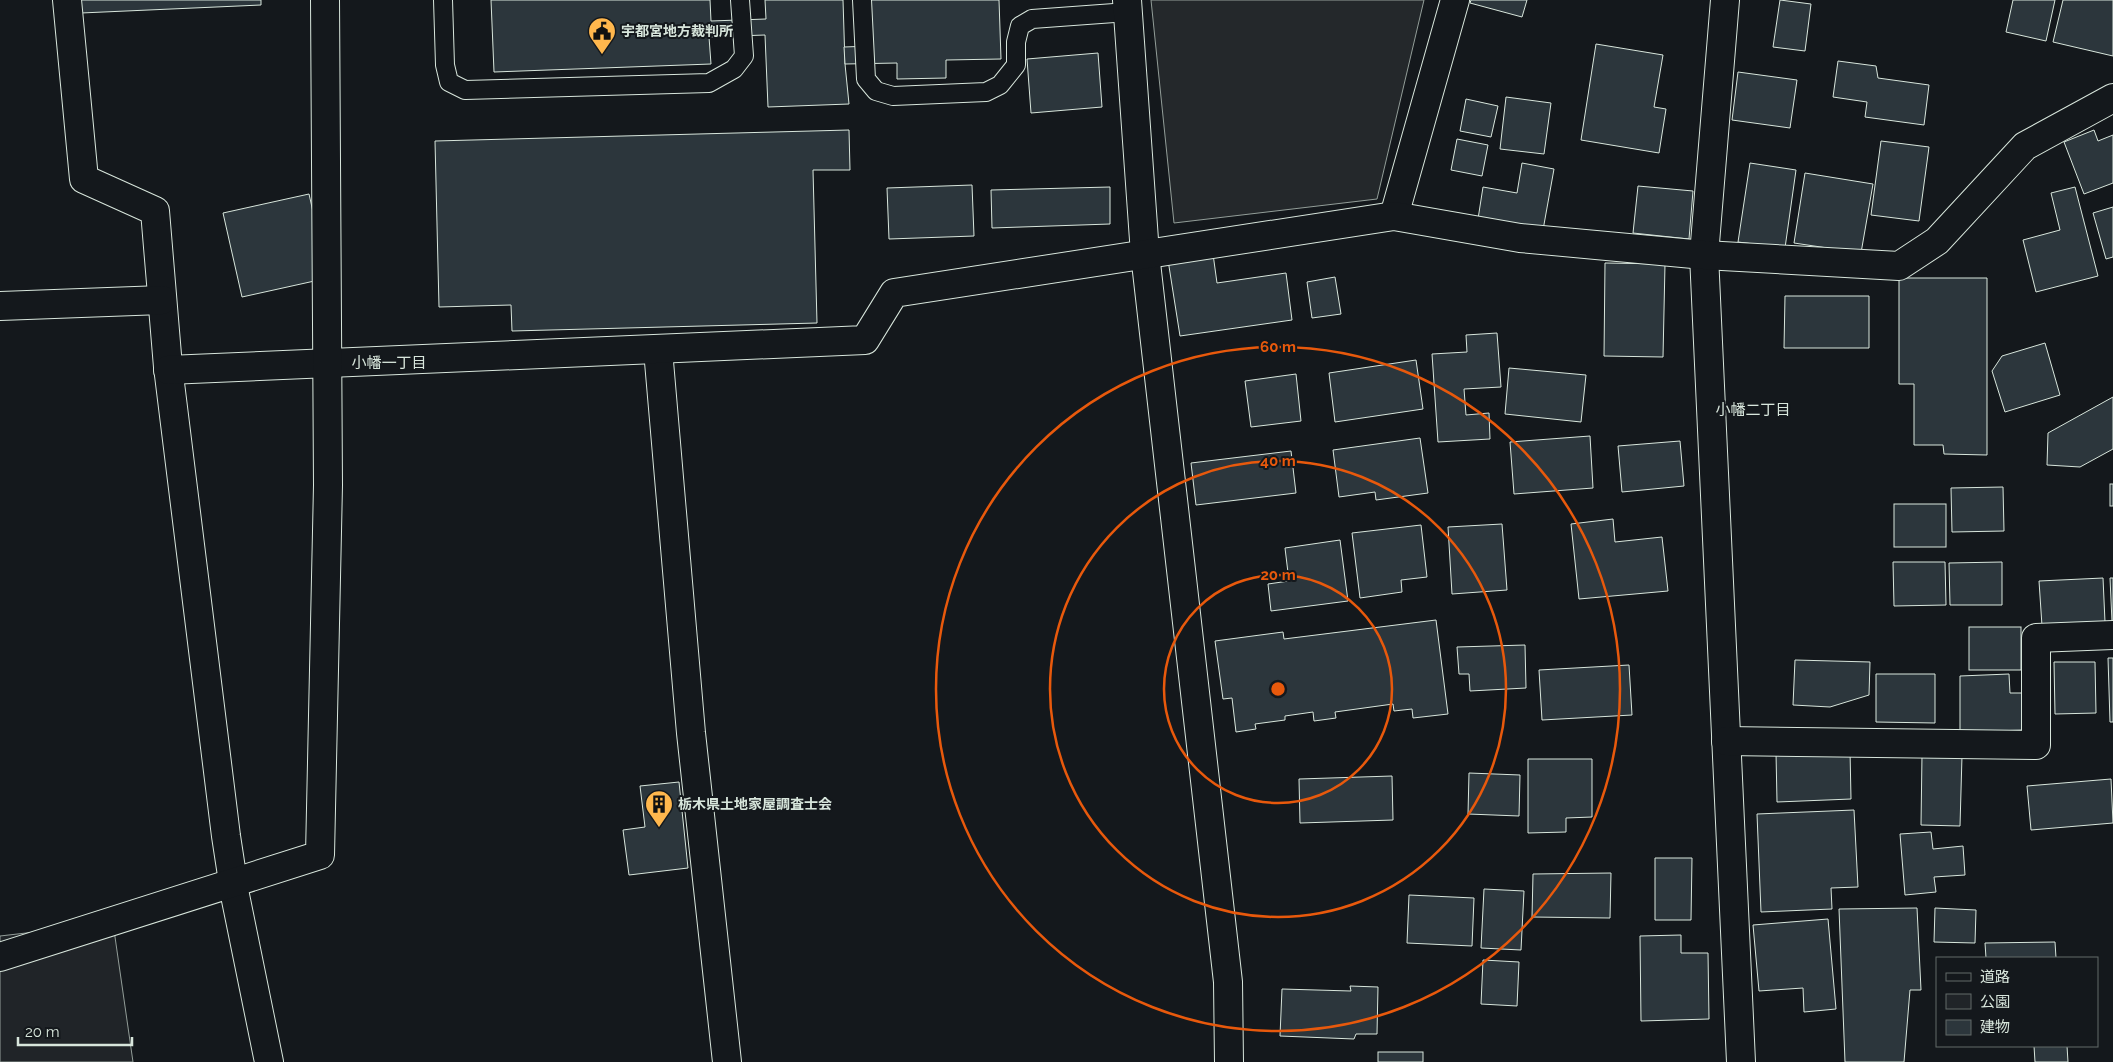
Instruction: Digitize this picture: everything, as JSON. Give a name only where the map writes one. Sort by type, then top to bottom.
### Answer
[{"type":"street","points":[[67,0],[84,179],[155,211],[168,370],[226,836],[235,895],[269,1062]]},
{"type":"street","points":[[0,957],[320,855],[328,485],[325,0]]},
{"type":"street","points":[[1394,216],[1455,0]]},
{"type":"street","points":[[1725,0],[1704,255],[1740,1062]]},
{"type":"street","points":[[1128,6],[1145,254],[1228,982],[1229,1062]]},
{"type":"street","points":[[168,370],[865,340],[894,293],[1394,216],[1520,238],[1704,255],[1899,266],[1937,241],[2025,146],[2113,98]]},
{"type":"street","points":[[0,306],[162,300]]},
{"type":"street","points":[[658,350],[691,732],[727,1062]]},
{"type":"street","points":[[1726,741],[2036,745],[2036,638],[2113,635]]},
{"type":"lane","points":[[443,0],[445,65],[449,82],[465,90],[709,83],[734,68],[744,56],[740,0]]},
{"type":"lane","points":[[862,0],[866,79],[876,91],[893,96],[986,92],[1000,85],[1016,65],[1016,42],[1020,26],[1026,22],[1032,19],[1128,6]]},
{"type":"green space","points":[[113,923],[133,1062],[0,1062],[0,936]]},
{"type":"shaded area","points":[[1151,0],[1424,0],[1377,199],[1174,223]]},
{"type":"building","points":[[80,0],[261,0],[261,5],[81,13]]},
{"type":"building","name":"宇都宮地方裁判所","points":[[491,0],[710,0],[711,21],[766,19],[765,0],[843,0],[845,64],[849,104],[768,107],[765,35],[709,37],[711,64],[494,72]]},
{"type":"building","points":[[870,0],[999,0],[1001,59],[946,60],[946,78],[897,79],[897,63],[845,64],[844,47],[871,46]]},
{"type":"building","points":[[1471,0],[1527,0],[1522,17],[1470,3]]},
{"type":"building","points":[[1780,0],[1811,4],[1805,51],[1773,47]]},
{"type":"building","points":[[2013,0],[2055,0],[2046,41],[2006,32]]},
{"type":"building","points":[[2063,0],[2113,0],[2113,56],[2053,42]]},
{"type":"building","points":[[1596,44],[1663,55],[1654,107],[1666,109],[1659,153],[1581,140]]},
{"type":"building","points":[[1098,53],[1102,107],[1031,113],[1027,59]]},
{"type":"building","points":[[1838,61],[1876,66],[1878,78],[1929,85],[1924,125],[1865,117],[1867,102],[1833,97]]},
{"type":"building","points":[[1738,72],[1797,80],[1790,128],[1732,120]]},
{"type":"building","points":[[1506,97],[1551,103],[1544,154],[1500,149]]},
{"type":"building","points":[[1466,99],[1498,106],[1491,137],[1460,131]]},
{"type":"building","points":[[849,130],[850,170],[813,170],[817,323],[512,331],[511,305],[439,307],[435,141]]},
{"type":"building","points":[[2094,130],[2098,141],[2113,135],[2113,183],[2084,194],[2064,142]]},
{"type":"building","points":[[1457,139],[1488,145],[1482,176],[1451,170]]},
{"type":"building","points":[[1881,141],[1929,147],[1919,221],[1871,215]]},
{"type":"building","points":[[1522,163],[1554,169],[1543,230],[1478,219],[1483,187],[1517,193]]},
{"type":"building","points":[[1750,163],[1796,170],[1785,248],[1738,242]]},
{"type":"building","points":[[1805,173],[1873,184],[1861,253],[1794,243]]},
{"type":"building","points":[[972,185],[974,236],[889,239],[887,188]]},
{"type":"building","points":[[1638,186],[1693,191],[1689,239],[1633,233]]},
{"type":"building","points":[[1110,187],[1110,224],[992,228],[991,190]]},
{"type":"building","points":[[2075,187],[2098,276],[2036,292],[2023,240],[2060,230],[2051,193]]},
{"type":"building","points":[[309,194],[328,278],[242,297],[223,213]]},
{"type":"building","points":[[2113,207],[2113,257],[2106,259],[2093,213]]},
{"type":"building","points":[[1213,254],[1217,283],[1286,273],[1292,320],[1180,336],[1168,260]]},
{"type":"building","points":[[1605,263],[1665,264],[1663,357],[1604,356]]},
{"type":"building","points":[[1335,277],[1341,314],[1312,318],[1307,282]]},
{"type":"building","points":[[1899,278],[1987,278],[1987,455],[1944,454],[1943,445],[1914,445],[1914,384],[1899,384]]},
{"type":"building","points":[[1785,296],[1869,296],[1869,348],[1784,348]]},
{"type":"building","points":[[1497,333],[1501,387],[1464,389],[1466,415],[1489,413],[1490,439],[1438,442],[1432,354],[1467,352],[1466,335]]},
{"type":"building","points":[[2045,343],[2060,395],[2005,412],[1992,371],[2002,356]]},
{"type":"building","points":[[1416,360],[1423,409],[1335,422],[1329,373]]},
{"type":"building","points":[[1509,368],[1586,375],[1581,422],[1505,414]]},
{"type":"building","points":[[1296,374],[1301,421],[1251,427],[1245,381]]},
{"type":"building","points":[[2113,397],[2113,449],[2080,467],[2047,465],[2048,433]]},
{"type":"building","points":[[1590,436],[1593,488],[1514,494],[1510,442]]},
{"type":"building","points":[[1420,438],[1428,493],[1376,500],[1375,492],[1339,497],[1333,450]]},
{"type":"building","points":[[1680,441],[1684,486],[1622,492],[1618,446]]},
{"type":"building","points":[[1291,451],[1296,493],[1196,505],[1191,463]]},
{"type":"building","points":[[2110,484],[2113,484],[2113,506],[2110,506]]},
{"type":"building","points":[[2003,487],[2004,531],[1952,532],[1951,488]]},
{"type":"building","points":[[1894,504],[1946,504],[1946,547],[1894,547]]},
{"type":"building","points":[[1613,519],[1615,542],[1662,537],[1668,591],[1579,599],[1571,524]]},
{"type":"building","points":[[1502,524],[1507,590],[1452,594],[1448,527]]},
{"type":"building","points":[[1421,525],[1427,577],[1401,580],[1402,592],[1360,598],[1352,533]]},
{"type":"building","points":[[1340,540],[1348,601],[1271,611],[1268,584],[1289,581],[1285,548]]},
{"type":"building","points":[[1893,562],[1945,562],[1946,605],[1894,606]]},
{"type":"building","points":[[2002,562],[2002,605],[1950,605],[1949,563]]},
{"type":"building","points":[[2103,578],[2105,622],[2042,626],[2039,581]]},
{"type":"building","points":[[2110,578],[2113,578],[2113,622],[2112,622]]},
{"type":"building","points":[[1436,620],[1448,714],[1413,718],[1412,709],[1394,711],[1393,704],[1335,712],[1336,718],[1314,721],[1313,712],[1285,716],[1285,720],[1255,724],[1256,729],[1236,732],[1232,698],[1223,699],[1215,641],[1283,632],[1284,639]]},
{"type":"building","points":[[1969,627],[2021,627],[2021,670],[1969,670]]},
{"type":"building","points":[[1525,645],[1526,688],[1470,691],[1469,674],[1459,674],[1457,647]]},
{"type":"building","points":[[2108,658],[2113,658],[2113,722],[2110,722]]},
{"type":"building","points":[[1795,660],[1870,662],[1869,695],[1830,707],[1793,705]]},
{"type":"building","points":[[2054,662],[2095,662],[2096,713],[2055,714]]},
{"type":"building","points":[[1629,665],[1632,715],[1542,720],[1539,670]]},
{"type":"building","points":[[1876,674],[1935,674],[1935,723],[1876,722]]},
{"type":"building","points":[[2009,674],[2010,693],[2025,693],[2026,730],[1960,732],[1960,676]]},
{"type":"building","points":[[1850,750],[1851,799],[1777,802],[1776,752]]},
{"type":"building","points":[[1922,755],[1962,756],[1960,826],[1921,825]]},
{"type":"building","points":[[1528,759],[1592,759],[1592,817],[1566,818],[1566,832],[1528,833]]},
{"type":"building","points":[[1469,773],[1520,775],[1519,816],[1468,814]]},
{"type":"building","points":[[1392,776],[1393,820],[1300,823],[1299,779]]},
{"type":"building","points":[[2111,779],[2113,823],[2031,830],[2027,786]]},
{"type":"building","name":"栃木県土地家屋調査士会","points":[[679,782],[688,868],[629,875],[623,830],[645,827],[640,786]]},
{"type":"building","points":[[1854,810],[1858,887],[1831,888],[1832,909],[1761,912],[1757,814]]},
{"type":"building","points":[[1931,832],[1933,849],[1963,846],[1965,875],[1934,877],[1936,892],[1905,895],[1900,834]]},
{"type":"building","points":[[1655,858],[1692,858],[1691,920],[1655,920]]},
{"type":"building","points":[[1611,873],[1610,918],[1532,917],[1533,874]]},
{"type":"building","points":[[1484,889],[1524,891],[1521,950],[1481,948]]},
{"type":"building","points":[[1409,895],[1474,898],[1472,946],[1407,943]]},
{"type":"building","points":[[1917,908],[1921,990],[1910,990],[1904,1062],[1845,1062],[1839,909]]},
{"type":"building","points":[[1935,908],[1976,910],[1975,943],[1934,942]]},
{"type":"building","points":[[1828,919],[1836,1009],[1804,1012],[1803,988],[1759,991],[1753,925]]},
{"type":"building","points":[[1681,935],[1681,953],[1708,953],[1709,1019],[1641,1021],[1640,936]]},
{"type":"building","points":[[2055,942],[2056,957],[1986,957],[1985,943]]},
{"type":"building","points":[[1483,960],[1519,962],[1517,1006],[1481,1004]]},
{"type":"building","points":[[1350,986],[1378,987],[1377,1034],[1356,1034],[1354,1039],[1280,1036],[1282,989],[1351,991]]},
{"type":"building","points":[[2034,1047],[2067,1047],[2068,1062],[2035,1062]]},
{"type":"building","points":[[1378,1052],[1423,1052],[1423,1062],[1378,1062]]},
{"type":"place","name":"宇都宮地方裁判所","points":[[602,55]]},
{"type":"place","name":"栃木県土地家屋調査士会","points":[[659,828]]},
{"type":"district","name":"小幡一丁目","points":[[389,363]]},
{"type":"district","name":"小幡二丁目","points":[[1753,410]]}]
